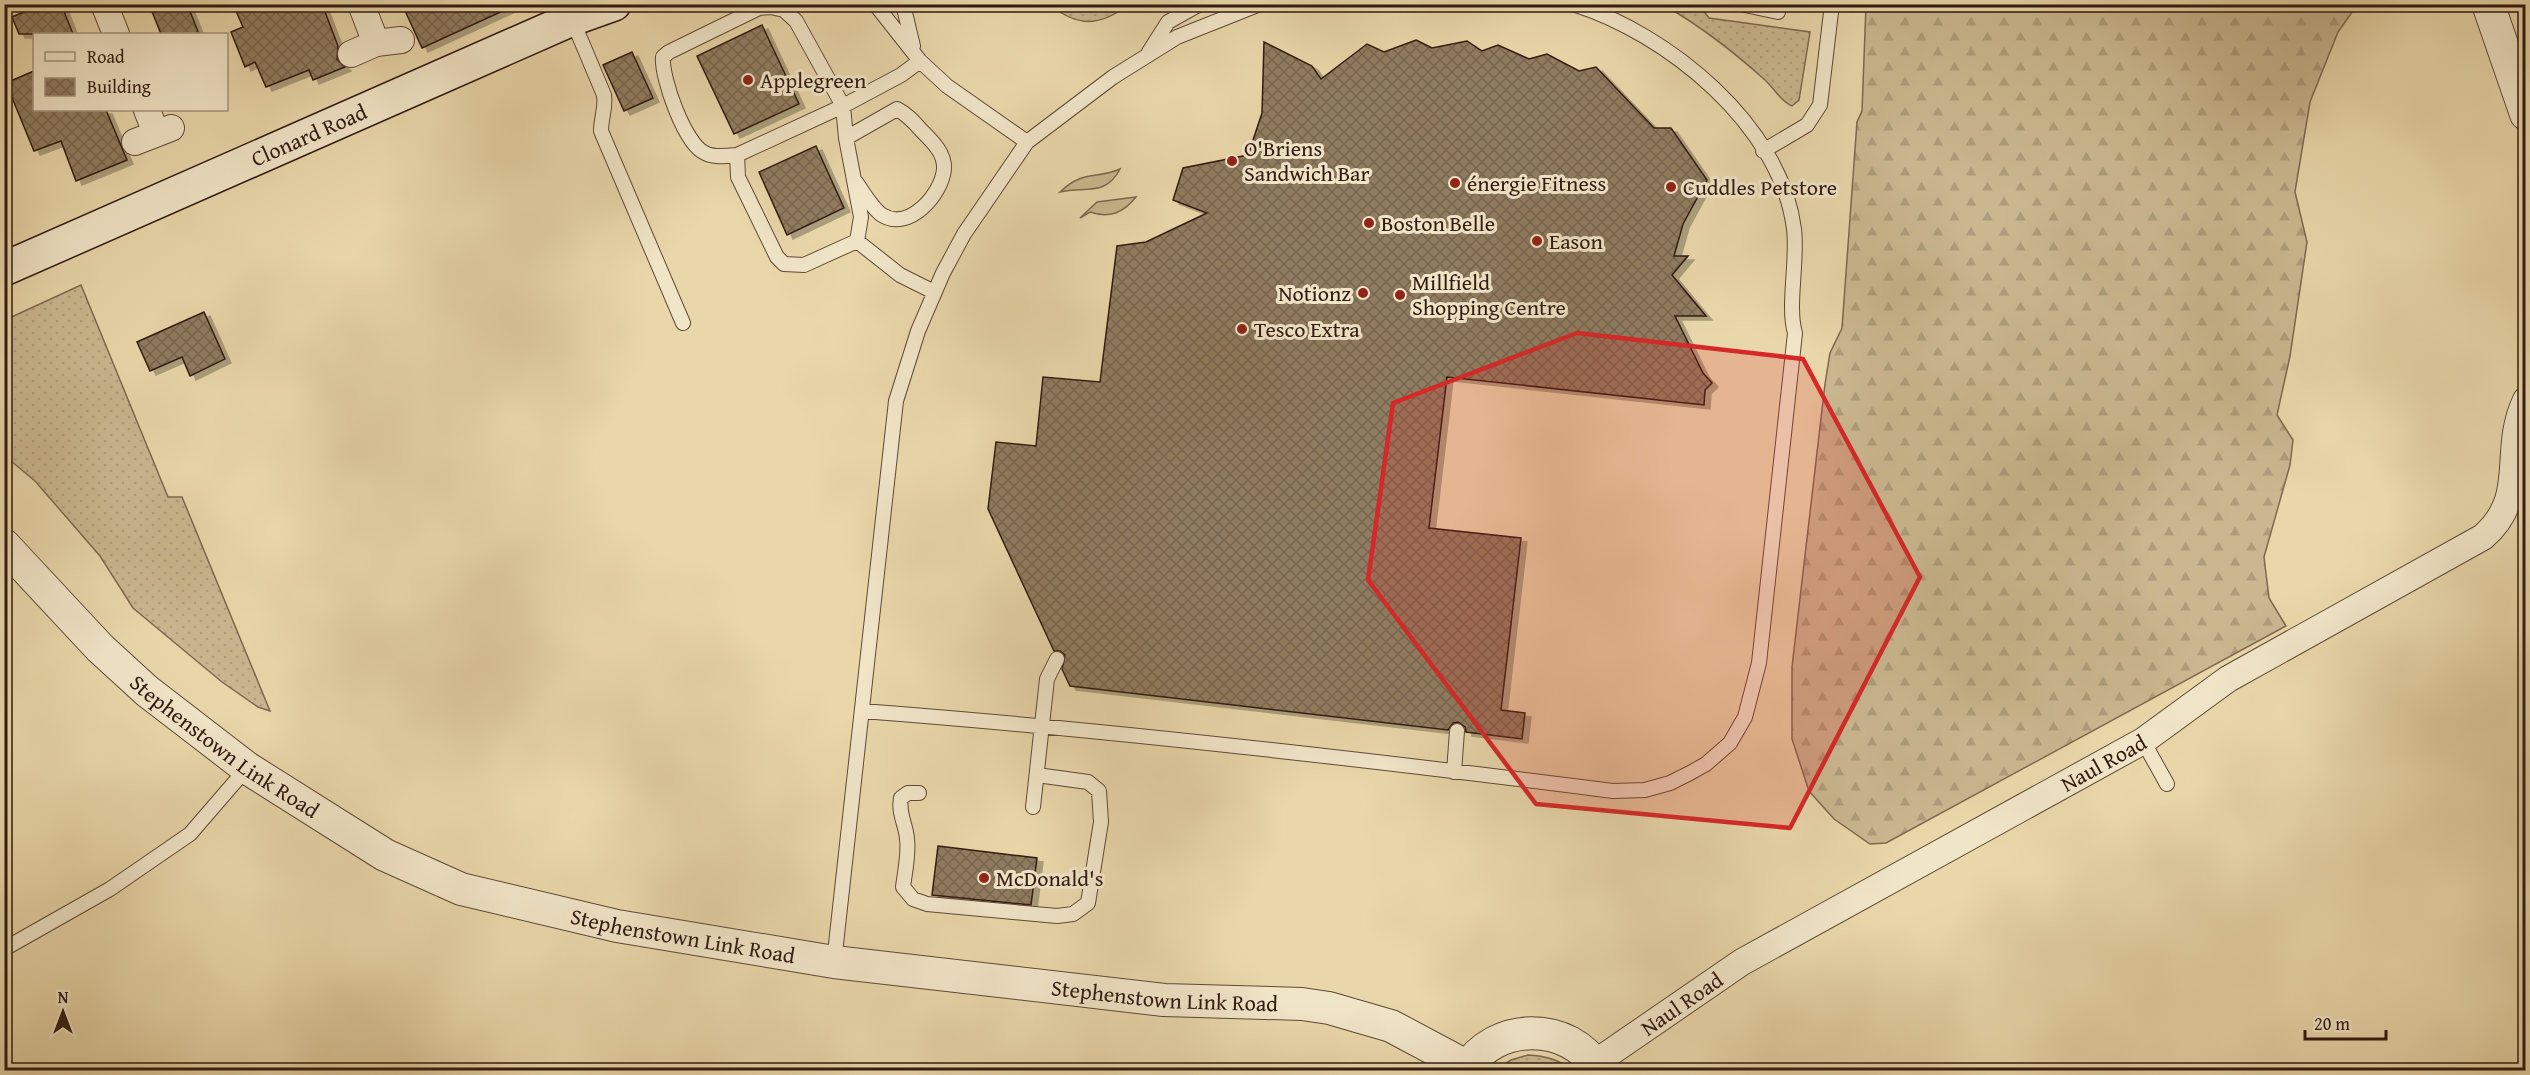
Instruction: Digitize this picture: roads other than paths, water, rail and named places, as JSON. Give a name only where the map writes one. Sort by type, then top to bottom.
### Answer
[{"type":"main road","name":"Clonard Road","points":[[4,269],[572,19],[614,4]]},
{"type":"street","points":[[104,4],[116,33]]},
{"type":"street","points":[[351,54],[389,42],[361,4]]},
{"type":"street","points":[[2488,4],[2526,114]]},
{"type":"street","points":[[147,111],[154,135]]},
{"type":"street","name":"Naul Road","points":[[1597,1067],[1742,962],[2143,741],[2228,679],[2494,529],[2504,518],[2511,505],[2515,489],[2515,443],[2518,415],[2526,400]]},
{"type":"street","name":"Stephenstown Link Road","points":[[4,545],[100,648],[147,691],[247,768],[385,855],[461,889],[617,926],[834,962],[1164,1000],[1302,1004],[1329,1008],[1391,1026],[1467,1069]]},
{"type":"street","points":[[1467,1069],[1482,1051],[1499,1040],[1520,1034],[1541,1032],[1561,1038],[1580,1048],[1597,1067]]},
{"type":"lane","points":[[875,4],[918,59],[947,86],[1027,142]]},
{"type":"lane","points":[[903,4],[918,59]]},
{"type":"lane","points":[[1146,56],[1168,22],[1200,4]]},
{"type":"lane","points":[[834,962],[896,401],[903,371],[934,292],[964,234],[1027,142],[1055,118],[1146,56],[1209,23],[1260,4]]},
{"type":"lane","points":[[862,711],[1042,725],[1613,791],[1645,790],[1670,783],[1706,764],[1730,743],[1739,730],[1751,699],[1759,663],[1795,333],[1791,320],[1795,280],[1794,227],[1776,171],[1743,117],[1674,56],[1632,28],[1573,4]]},
{"type":"lane","points":[[1740,4],[1778,13]]},
{"type":"lane","points":[[1763,151],[1807,125],[1820,105],[1832,4]]},
{"type":"lane","points":[[857,241],[861,217],[846,138],[843,106],[796,21],[784,10],[771,7],[759,8],[663,57],[663,77],[686,131],[700,150],[722,156],[737,155],[843,106],[901,75],[918,59]]},
{"type":"lane","points":[[572,19],[604,95],[606,106],[601,118],[601,131],[682,323]]},
{"type":"lane","points":[[846,138],[897,109],[905,112],[937,147],[942,158],[944,170],[940,184],[928,202],[910,217],[899,220],[883,215],[854,181]]},
{"type":"lane","points":[[737,155],[738,177],[777,257],[784,264],[804,265],[857,241]]},
{"type":"lane","points":[[857,241],[900,275],[934,292]]},
{"type":"lane","points":[[1033,807],[1047,680],[1057,659]]},
{"type":"lane","points":[[1454,772],[1457,731]]},
{"type":"lane","points":[[2143,741],[2167,784]]},
{"type":"lane","points":[[4,949],[110,889],[190,834],[247,768]]},
{"type":"lane","points":[[919,793],[908,793],[901,798],[899,814],[908,843],[903,887],[913,899],[920,903],[951,907],[1057,916],[1073,914],[1088,903],[1101,822],[1099,791],[1088,782],[1036,775]]},
{"type":"place","name":"Applegreen","points":[[748,80]]},
{"type":"place","name":"O'Briens Sandwich Bar","points":[[1232,161]]},
{"type":"place","name":"énergie Fitness","points":[[1455,183]]},
{"type":"place","name":"Cuddles Petstore","points":[[1671,187]]},
{"type":"place","name":"Boston Belle","points":[[1369,223]]},
{"type":"place","name":"Eason","points":[[1537,241]]},
{"type":"place","name":"Notionz","points":[[1363,293]]},
{"type":"place","name":"Millfield Shopping Centre","points":[[1400,295]]},
{"type":"place","name":"Tesco Extra","points":[[1242,329]]},
{"type":"place","name":"McDonald's","points":[[984,878]]}]
